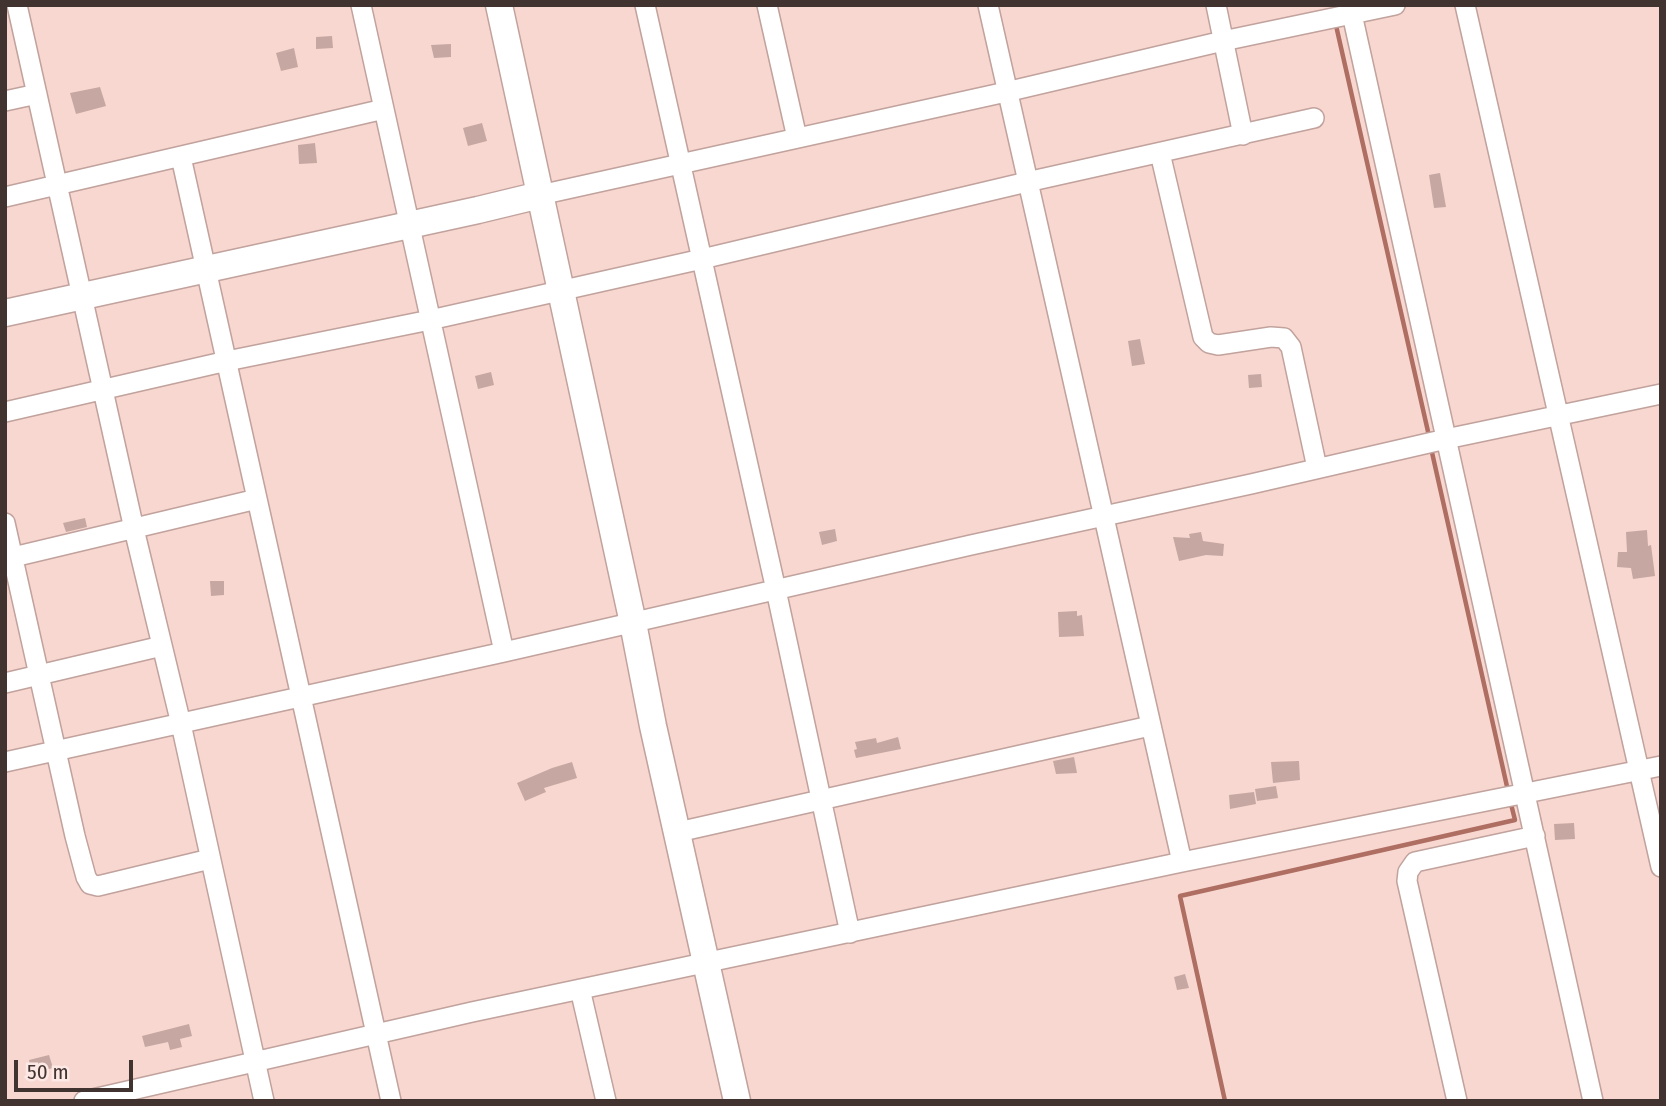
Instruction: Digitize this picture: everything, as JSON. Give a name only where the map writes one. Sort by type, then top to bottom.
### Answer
[{"type":"street","points":[[17,5],[264,1101]]},
{"type":"street","points":[[361,5],[504,652]]},
{"type":"street","points":[[499,5],[633,622],[653,726],[737,1101]]},
{"type":"street","points":[[645,5],[850,933]]},
{"type":"street","points":[[767,5],[797,138]]},
{"type":"street","points":[[988,5],[1182,862]]},
{"type":"street","points":[[1216,5],[1243,135]]},
{"type":"street","points":[[5,313],[1006,92],[1351,10],[1395,5]]},
{"type":"street","points":[[1465,5],[1661,867]]},
{"type":"street","points":[[1351,10],[1593,1101]]},
{"type":"street","points":[[5,101],[37,94]]},
{"type":"street","points":[[5,197],[384,109]]},
{"type":"street","points":[[5,412],[227,361],[430,320],[702,259],[1314,118]]},
{"type":"street","points":[[1160,153],[1203,337],[1209,343],[1217,345],[1271,337],[1284,338],[1291,347],[1317,468]]},
{"type":"street","points":[[181,157],[391,1101]]},
{"type":"street","points":[[5,762],[1446,439],[1661,394]]},
{"type":"street","points":[[9,558],[257,499]]},
{"type":"street","points":[[5,523],[9,558],[39,675],[75,836],[90,884],[98,886],[210,859]]},
{"type":"street","points":[[5,683],[162,646]]},
{"type":"street","points":[[678,832],[1150,726]]},
{"type":"street","points":[[84,1101],[580,989],[1182,862],[1661,766]]},
{"type":"street","points":[[1457,1101],[1407,881],[1408,872],[1415,862],[1535,836]]},
{"type":"street","points":[[580,989],[606,1101]]},
{"type":"building","points":[[332,36],[333,48],[316,49],[316,37]]},
{"type":"building","points":[[451,44],[451,57],[434,58],[431,45]]},
{"type":"building","points":[[294,48],[298,67],[281,71],[276,53]]},
{"type":"building","points":[[100,87],[106,106],[76,114],[70,93]]},
{"type":"building","points":[[482,123],[487,141],[468,146],[463,128]]},
{"type":"building","points":[[315,143],[317,163],[299,164],[298,145]]},
{"type":"building","points":[[1440,173],[1446,207],[1434,208],[1429,175]]},
{"type":"building","points":[[1140,339],[1145,364],[1132,366],[1128,341]]},
{"type":"building","points":[[491,372],[494,385],[478,389],[475,376]]},
{"type":"building","points":[[1261,374],[1262,387],[1249,388],[1248,375]]},
{"type":"building","points":[[85,518],[87,527],[66,532],[63,523]]},
{"type":"building","points":[[835,529],[837,541],[822,545],[819,532]]},
{"type":"building","points":[[1647,530],[1655,576],[1633,579],[1631,568],[1617,567],[1618,552],[1627,552],[1626,532]]},
{"type":"building","points":[[1201,532],[1203,541],[1224,544],[1223,556],[1206,555],[1179,561],[1173,537],[1190,538],[1189,534]]},
{"type":"building","points":[[210,581],[224,581],[224,595],[211,596]]},
{"type":"building","points":[[1077,611],[1077,616],[1082,615],[1084,636],[1059,637],[1058,612]]},
{"type":"building","points":[[898,737],[901,749],[856,758],[855,742],[876,738],[877,743]]},
{"type":"building","points":[[1074,757],[1077,773],[1056,774],[1053,761]]},
{"type":"building","points":[[1299,761],[1300,780],[1273,783],[1271,762]]},
{"type":"building","points":[[572,762],[577,778],[544,788],[546,792],[525,801],[517,783]]},
{"type":"building","points":[[1276,786],[1278,798],[1257,801],[1255,789]]},
{"type":"building","points":[[1254,792],[1256,804],[1230,809],[1229,795]]},
{"type":"building","points":[[1574,823],[1575,839],[1555,840],[1554,824]]},
{"type":"building","points":[[1185,974],[1189,988],[1177,990],[1174,977]]},
{"type":"building","points":[[189,1024],[192,1036],[180,1039],[182,1047],[170,1050],[168,1042],[145,1047],[142,1036]]},
{"type":"building","points":[[49,1055],[53,1068],[32,1073],[29,1060]]},
{"type":"waterway","points":[[1335,21],[1429,436]]},
{"type":"waterway","points":[[1431,448],[1508,791]]},
{"type":"waterway","points":[[1225,1101],[1180,896],[1515,820],[1510,800]]}]
